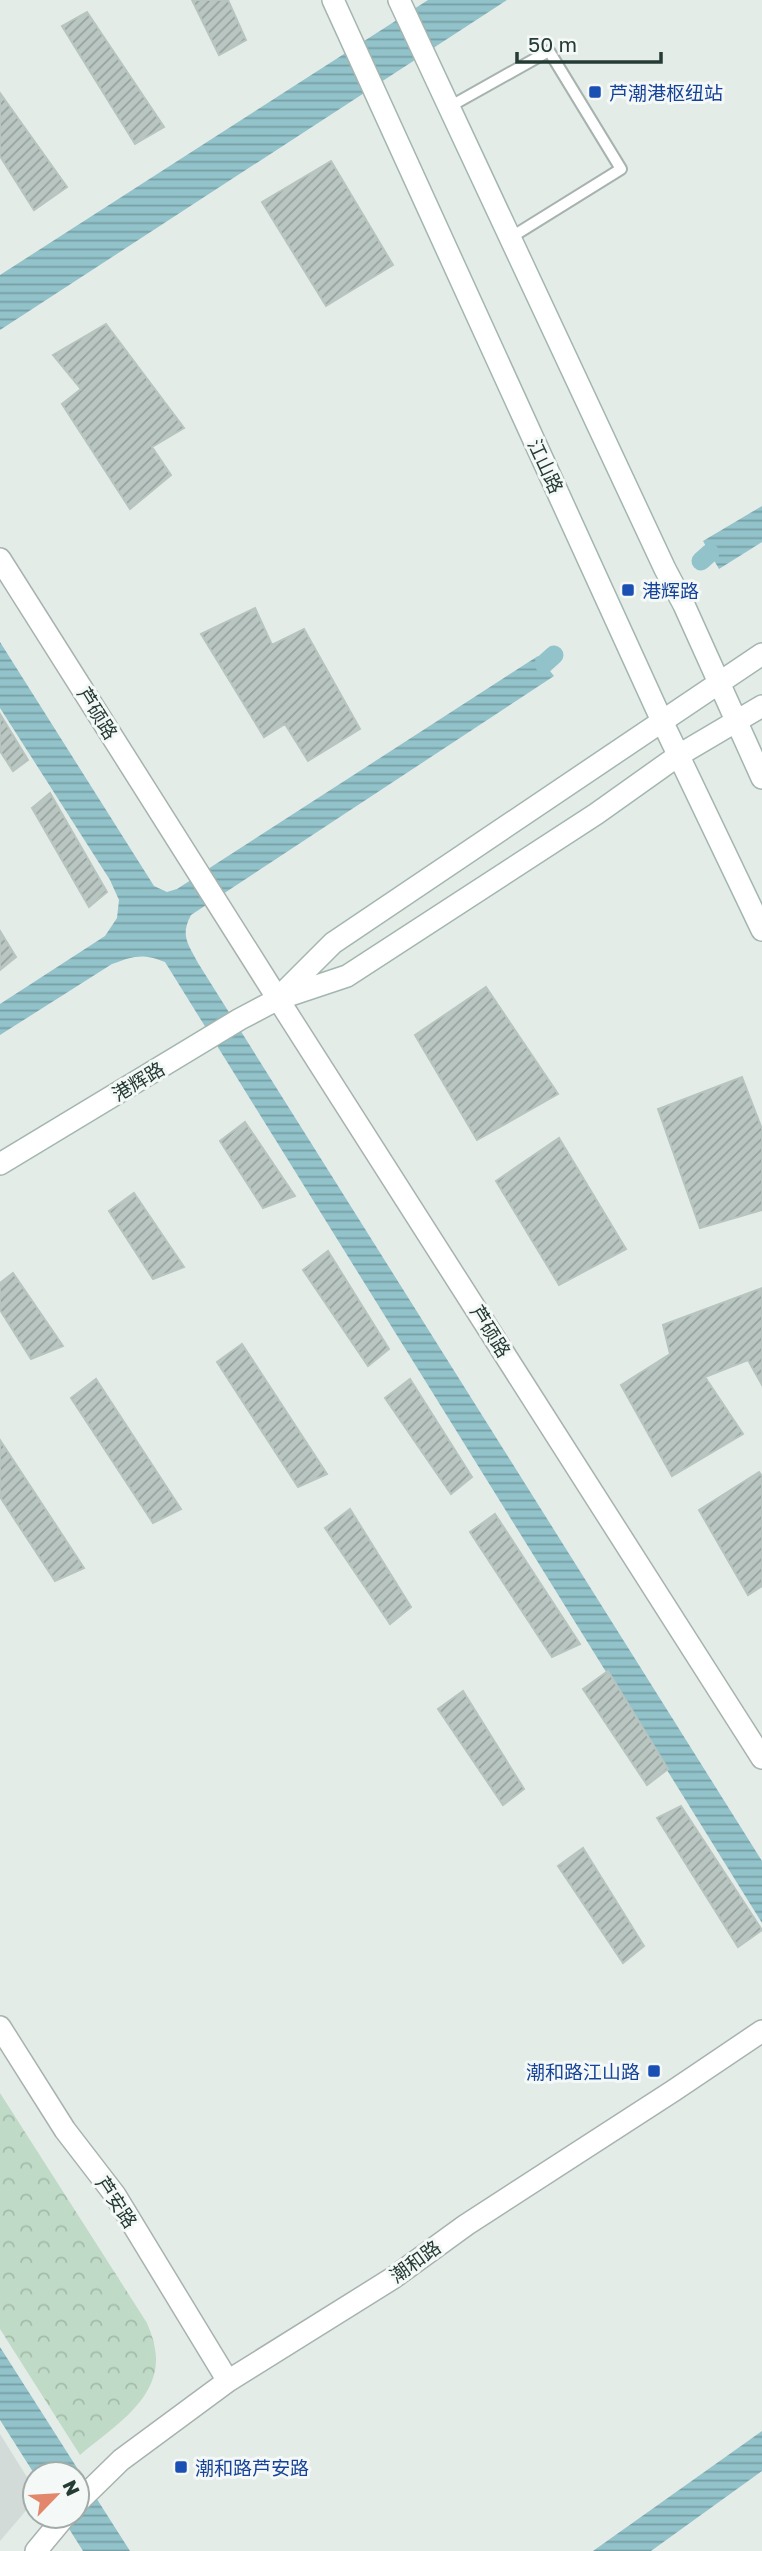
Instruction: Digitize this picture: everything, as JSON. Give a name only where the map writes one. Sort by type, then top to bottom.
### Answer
[{"type":"main road","name":"江山路","points":[[333,0],[662,721],[762,930]]},
{"type":"main road","points":[[399,0],[762,778]]},
{"type":"main road","name":"芦硕路","points":[[0,559],[762,1758]]},
{"type":"main road","name":"港辉路","points":[[278,999],[333,943],[762,654]]},
{"type":"main road","name":"港辉路","points":[[0,1164],[240,1019],[278,999],[347,976],[596,814],[679,755],[762,706]]},
{"type":"main road","name":"芦安路","points":[[0,2028],[65,2130],[115,2195],[228,2381]]},
{"type":"main road","name":"潮和路","points":[[91,2489],[152,2435],[228,2381],[393,2278],[466,2225],[762,2031]]},
{"type":"main road","points":[[36,2551],[52,2530]]},
{"type":"lane","points":[[449,107],[549,51],[621,169],[510,238]]},
{"type":"shaded area","points":[[0,2434],[21,2468],[21,2516],[0,2541]]},
{"type":"green space","points":[[0,2093],[147,2323],[154,2342],[156,2367],[143,2397],[120,2423],[80,2455],[0,2329]]},
{"type":"water","points":[[428,0],[507,0],[0,330],[0,275]]},
{"type":"water","points":[[762,506],[762,542],[719,569],[703,541]]},
{"type":"water","points":[[0,642],[154,886],[167,892],[177,889],[538,656],[554,676],[191,915],[186,934],[198,963],[762,1861],[762,1923],[165,962],[150,957],[138,957],[112,964],[0,1035],[0,1004],[105,936],[117,918],[119,900],[110,880],[0,708]]},
{"type":"water","points":[[0,2347],[72,2460],[25,2460],[0,2420]]},
{"type":"water","points":[[762,2431],[762,2471],[651,2551],[593,2551]]},
{"type":"water","points":[[91,2490],[130,2551],[83,2551],[70,2530],[91,2530]]},
{"type":"building","points":[[192,0],[228,0],[246,40],[219,55]]},
{"type":"building","points":[[87,12],[164,127],[135,144],[62,26]]},
{"type":"building","points":[[0,93],[67,187],[34,210],[0,156]]},
{"type":"building","points":[[331,161],[393,265],[326,306],[262,202]]},
{"type":"building","points":[[106,324],[184,428],[152,447],[171,475],[130,509],[62,404],[81,389],[53,355]]},
{"type":"building","points":[[255,608],[272,645],[304,629],[360,729],[308,761],[285,724],[264,737],[201,634]]},
{"type":"building","points":[[0,714],[28,760],[13,771],[0,751]]},
{"type":"building","points":[[50,793],[107,892],[89,907],[32,808]]},
{"type":"building","points":[[0,931],[16,957],[0,970]]},
{"type":"building","points":[[486,987],[558,1094],[477,1140],[415,1035]]},
{"type":"building","points":[[742,1077],[762,1129],[762,1210],[700,1228],[658,1109]]},
{"type":"building","points":[[245,1122],[295,1196],[263,1208],[220,1141]]},
{"type":"building","points":[[559,1138],[626,1249],[559,1285],[496,1181]]},
{"type":"building","points":[[134,1193],[184,1267],[153,1279],[109,1211]]},
{"type":"building","points":[[328,1251],[389,1349],[368,1366],[303,1270]]},
{"type":"building","points":[[13,1273],[63,1346],[31,1359],[0,1310],[0,1283]]},
{"type":"building","points":[[762,1288],[762,1385],[748,1360],[705,1377],[743,1434],[672,1476],[621,1385],[670,1354],[663,1325]]},
{"type":"building","points":[[242,1344],[327,1474],[298,1487],[217,1362]]},
{"type":"building","points":[[96,1379],[181,1509],[153,1523],[71,1398]]},
{"type":"building","points":[[410,1379],[472,1477],[451,1494],[385,1398]]},
{"type":"building","points":[[0,1440],[84,1568],[55,1581],[0,1497]]},
{"type":"building","points":[[759,1472],[762,1476],[762,1586],[748,1595],[699,1510]]},
{"type":"building","points":[[350,1509],[411,1607],[390,1624],[325,1528]]},
{"type":"building","points":[[495,1514],[580,1644],[552,1657],[470,1532]]},
{"type":"building","points":[[608,1671],[668,1769],[647,1785],[583,1689]]},
{"type":"building","points":[[463,1691],[524,1789],[503,1805],[438,1709]]},
{"type":"building","points":[[681,1806],[762,1930],[738,1947],[657,1818]]},
{"type":"building","points":[[583,1848],[644,1946],[623,1963],[558,1866]]},
{"type":"waterway","points":[[701,561],[710,553]]},
{"type":"waterway","points":[[544,664],[554,655]]},
{"type":"place","name":"芦潮港枢纽站","points":[[595,92]]},
{"type":"place","name":"港辉路","points":[[628,590]]},
{"type":"place","name":"潮和路江山路","points":[[654,2071]]},
{"type":"place","name":"潮和路芦安路","points":[[181,2467]]}]
